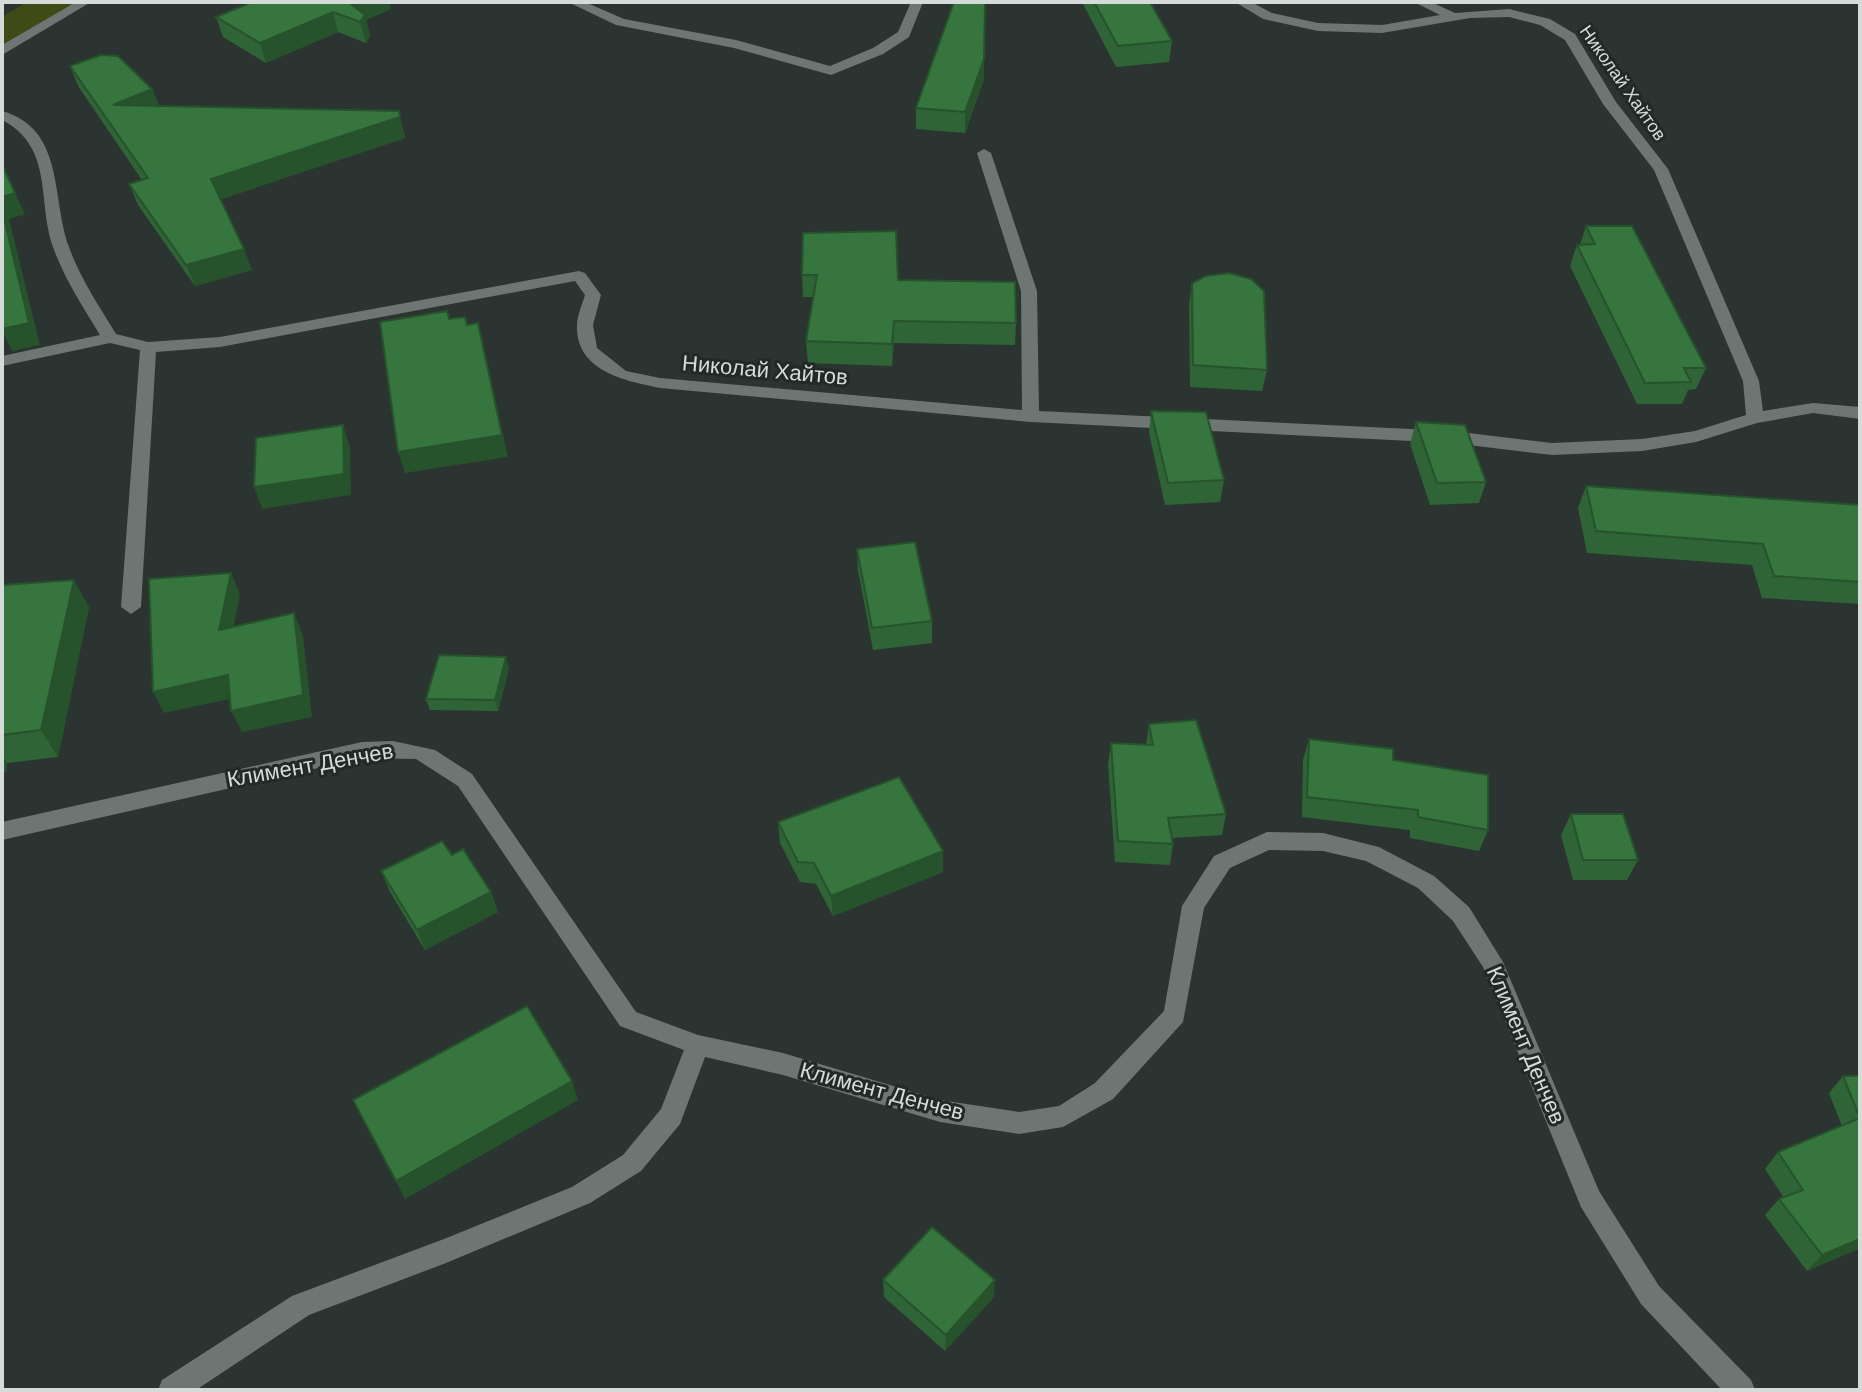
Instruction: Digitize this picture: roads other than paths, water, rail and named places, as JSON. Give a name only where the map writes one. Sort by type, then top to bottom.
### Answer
[{"type":"street","points":[[2,51],[85,2]]},
{"type":"street","points":[[574,2],[621,22],[736,44],[831,71],[878,51],[904,34],[917,2]]},
{"type":"street","name":"Николай Хайтов","points":[[1241,2],[1268,16],[1318,27],[1382,29],[1488,12],[1545,22],[1570,37],[1610,104],[1661,169],[1751,381],[1755,418]]},
{"type":"street","points":[[1420,2],[1457,18]]},
{"type":"street","points":[[2,115],[14,119],[34,134],[47,165],[60,244],[110,338],[2,361]]},
{"type":"street","points":[[984,153],[1029,291],[1031,416]]},
{"type":"street","name":"Николай Хайтов","points":[[110,338],[148,347],[220,342],[579,276],[593,295],[585,325],[589,350],[621,375],[660,383],[1031,416],[1452,437],[1552,449],[1642,445],[1696,436],[1755,418],[1813,408],[1860,413]]},
{"type":"street","points":[[131,607],[148,347]]},
{"type":"street","name":"Климент Денчев","points":[[2,831],[362,750],[406,747],[440,758],[465,780],[628,1019],[698,1045],[783,1064],[940,1111],[1019,1123],[1063,1116],[1104,1091],[1175,1015],[1193,906],[1222,862],[1267,841],[1323,842],[1371,853],[1426,882],[1461,914],[1492,962],[1590,1199],[1650,1295],[1741,1390]]},
{"type":"street","points":[[172,1390],[301,1305],[446,1251],[581,1195],[632,1163],[671,1116],[698,1045]]}]
